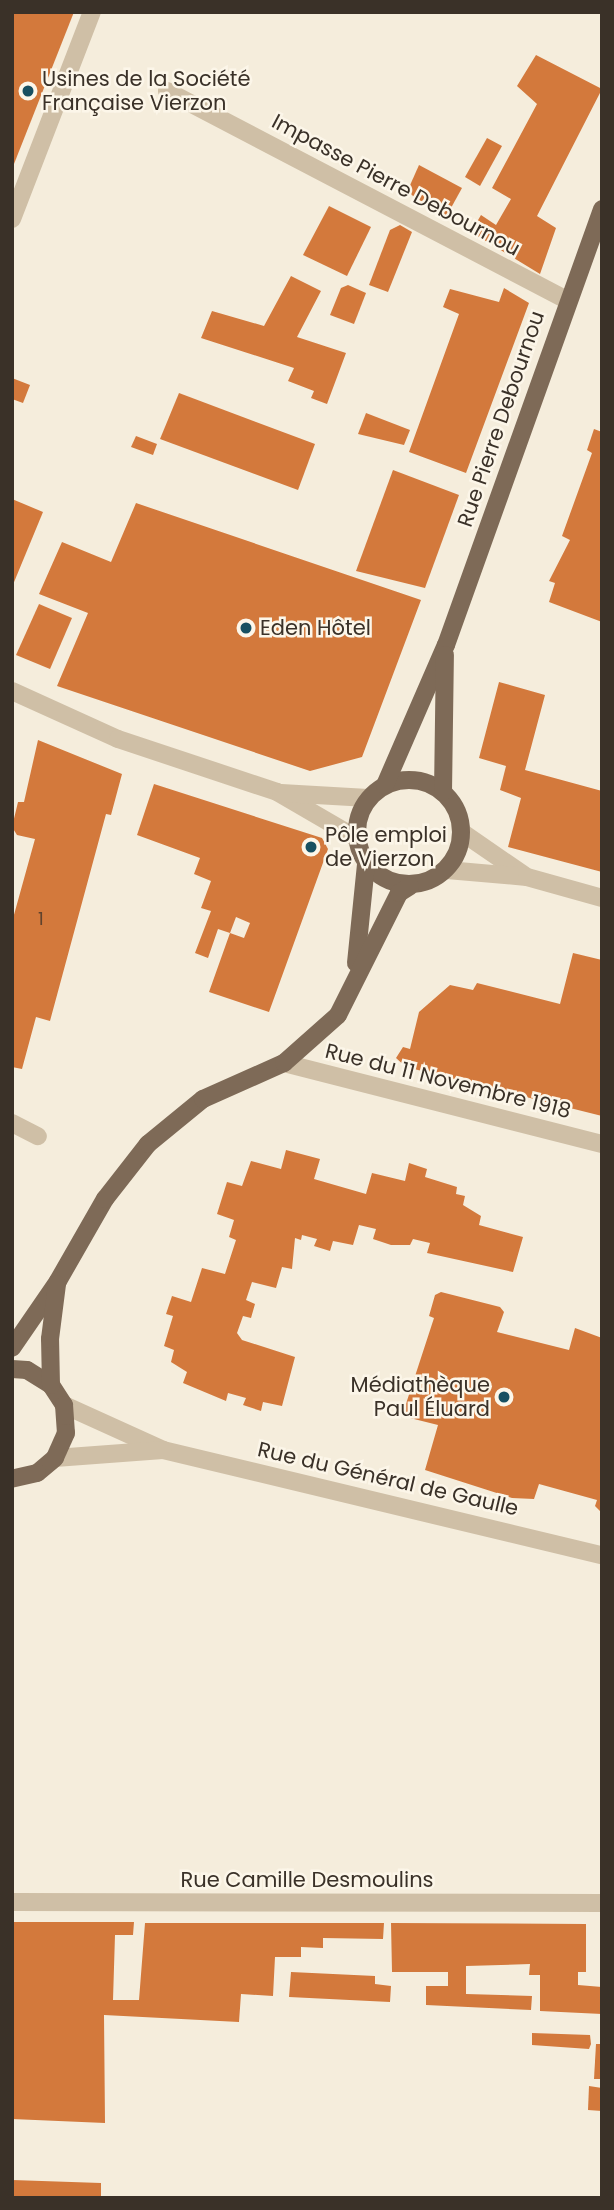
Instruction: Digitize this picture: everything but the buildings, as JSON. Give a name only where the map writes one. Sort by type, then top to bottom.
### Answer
[{"type":"main road","name":"Rue Pierre Debournou","points":[[385,785],[446,645],[567,300],[594,252],[602,209]]},
{"type":"main road","name":"Rue Pierre Debournou","points":[[443,792],[446,645]]},
{"type":"main road","points":[[12,1348],[58,1281],[105,1199],[148,1144],[203,1100],[284,1063],[338,1015],[355,974],[399,893],[447,870],[458,853],[463,833],[457,810],[443,792],[425,782],[405,780],[385,785],[368,798],[358,818],[356,838],[366,864],[355,974]]},
{"type":"main road","points":[[366,864],[383,879],[410,886]]},
{"type":"main road","points":[[51,1385],[50,1339],[58,1281]]},
{"type":"main road","points":[[12,1369],[27,1370],[51,1385],[64,1405],[66,1433],[55,1458],[37,1473],[13,1481]]},
{"type":"street","points":[[12,219],[92,12]]},
{"type":"street","name":"Impasse Pierre Debournou","points":[[167,91],[567,300]]},
{"type":"street","points":[[12,691],[118,739],[277,792],[356,838]]},
{"type":"street","points":[[277,792],[368,798]]},
{"type":"street","points":[[463,833],[527,877]]},
{"type":"street","points":[[447,870],[527,877],[602,898]]},
{"type":"street","name":"Rue du 11 Novembre 1918","points":[[284,1063],[602,1144]]},
{"type":"street","points":[[12,1123],[38,1136]]},
{"type":"street","name":"Rue du Général de Gaulle","points":[[64,1405],[163,1450],[602,1555]]},
{"type":"street","name":"Rue du Général de Gaulle","points":[[55,1458],[163,1450]]},
{"type":"street","name":"Rue Camille Desmoulins","points":[[12,1902],[602,1903]]},
{"type":"place","name":"Usines de la Société Française Vierzon","points":[[28,91]]},
{"type":"place","name":"Eden Hôtel","points":[[246,628]]},
{"type":"place","name":"Pôle emploi de Vierzon","points":[[311,847]]},
{"type":"place","name":"Médiathèque Paul Éluard","points":[[504,1397]]}]
